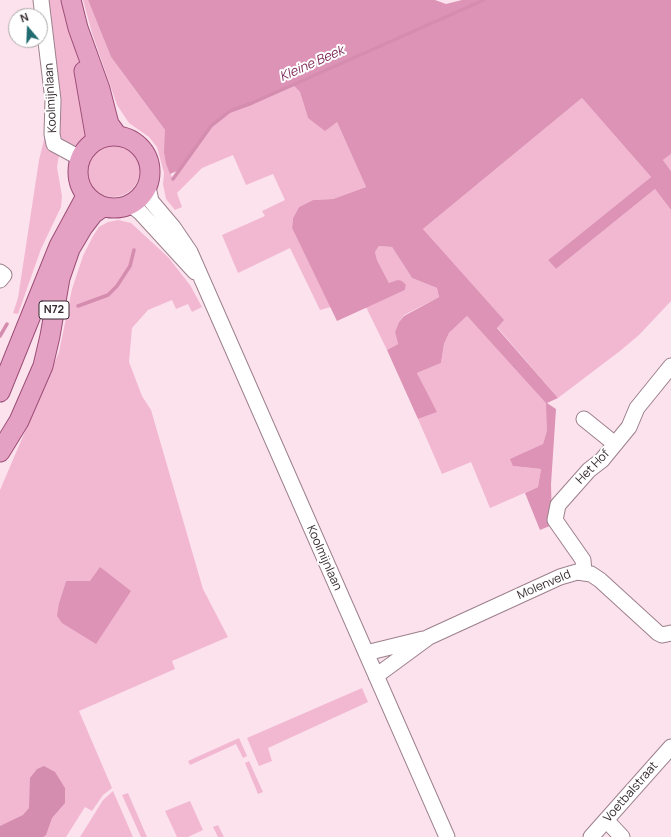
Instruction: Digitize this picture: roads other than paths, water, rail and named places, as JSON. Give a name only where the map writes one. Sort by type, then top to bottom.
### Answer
[{"type":"main road","points":[[70,0],[78,28],[100,89],[109,124],[117,135]]},
{"type":"main road","points":[[78,28],[96,140]]},
{"type":"main road","points":[[117,135],[128,138],[138,144],[146,153],[150,164],[151,176],[148,187],[141,197],[131,205],[117,209],[103,207],[94,203],[86,196],[79,184],[77,171],[80,158],[87,148],[96,140],[106,136],[117,135]]},
{"type":"main road","name":"N72","points":[[0,392],[59,246],[86,196]]},
{"type":"main road","name":"N72","points":[[0,452],[19,421],[43,366],[60,278],[70,249],[83,226],[93,214],[103,207]]},
{"type":"street","name":"Koolmijnlaan","points":[[41,0],[53,100],[52,134],[54,144],[80,158]]},
{"type":"street","name":"Koolmijnlaan","points":[[148,187],[151,201],[173,227],[190,252],[447,837]]},
{"type":"street","name":"Koolmijnlaan","points":[[131,205],[140,212],[201,278]]},
{"type":"street","points":[[0,272],[4,275],[0,280]]},
{"type":"street","name":"Het Hof","points":[[584,572],[583,560],[558,525],[556,514],[558,505],[589,470],[602,460],[629,427],[637,408],[671,366]]},
{"type":"street","points":[[584,419],[615,444]]},
{"type":"street","name":"Molenveld","points":[[430,637],[560,577],[570,573],[584,572],[600,580],[658,633],[670,635]]},
{"type":"street","points":[[366,653],[430,637]]},
{"type":"street","points":[[376,676],[430,637]]},
{"type":"street","name":"Voetbalstraat","points":[[591,837],[671,747]]},
{"type":"street","points":[[606,820],[622,837]]},
{"type":"waterway","name":"Kleine Beek","points":[[173,179],[211,126],[230,111],[252,103],[484,0]]},
{"type":"waterway","name":"Kleine Beek","points":[[78,306],[108,295],[117,286],[130,266],[134,250]]},
{"type":"waterway","name":"Kleine Beek","points":[[0,336],[7,324]]}]
